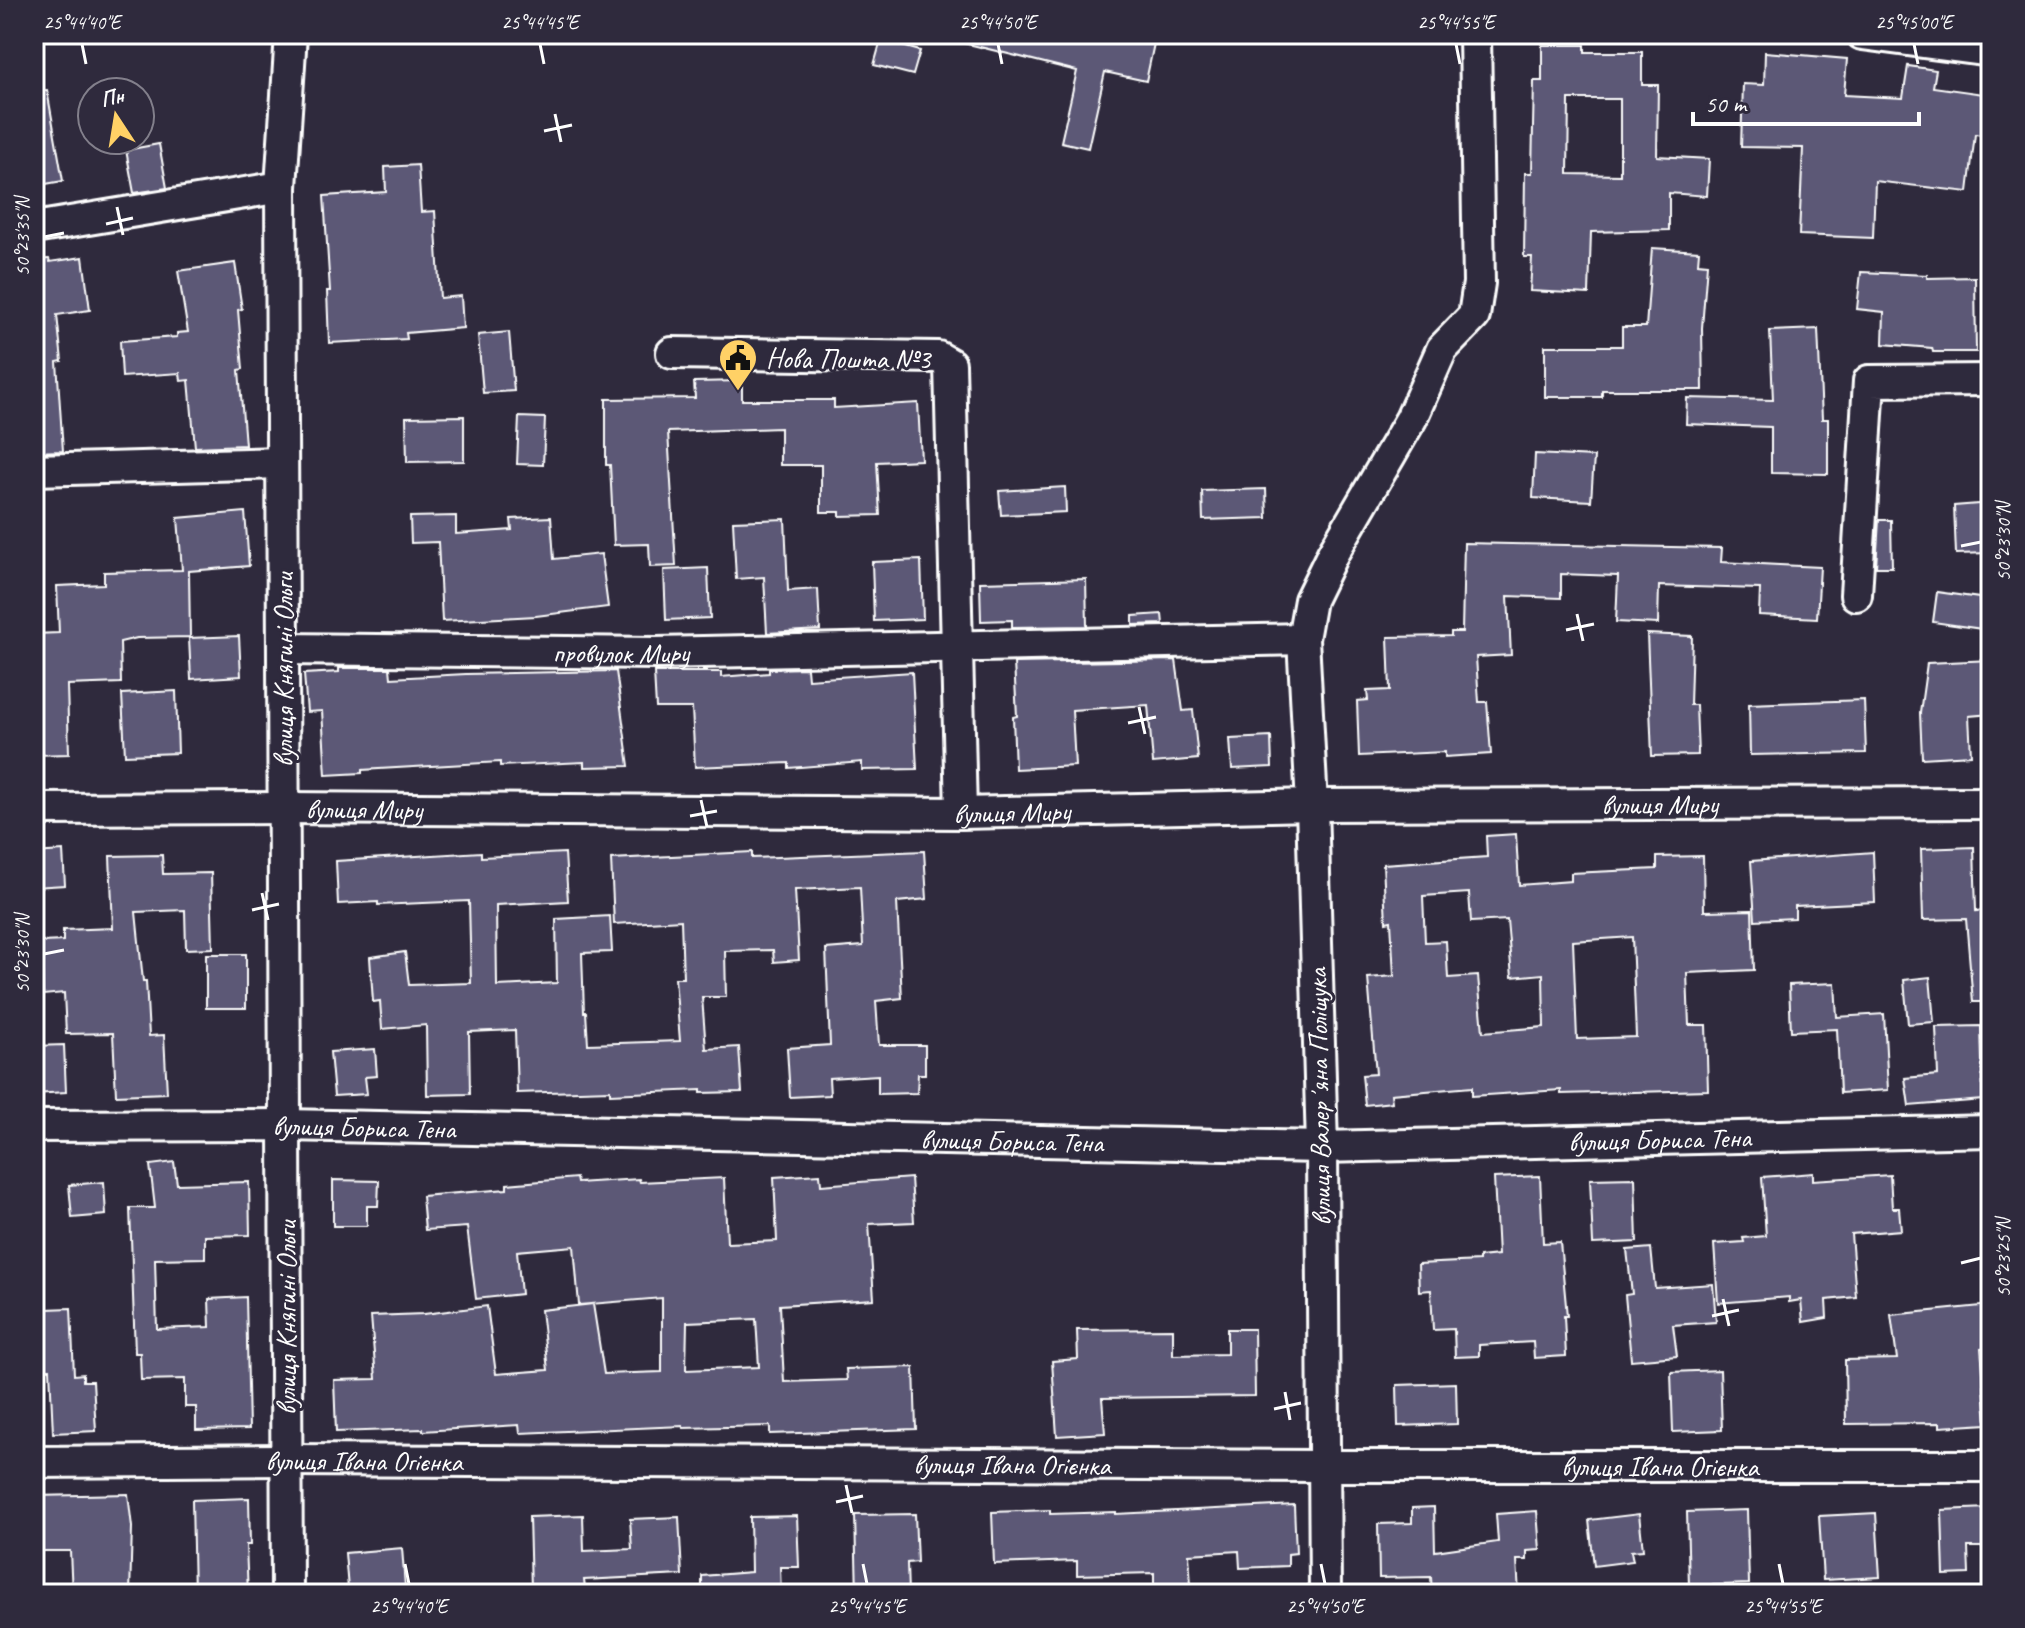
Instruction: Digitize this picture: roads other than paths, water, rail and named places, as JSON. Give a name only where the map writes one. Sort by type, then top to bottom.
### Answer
[{"type":"street","name":"вулиця Княгині Ольги","points":[[287,1594],[281,187],[291,34]]},
{"type":"street","name":"вулиця Валерʼяна Поліщука","points":[[1325,1594],[1322,1147],[1312,805],[1303,639],[1310,600],[1333,553],[1411,419],[1442,349],[1474,316],[1479,283],[1475,34]]},
{"type":"street","points":[[1862,34],[1991,51]]},
{"type":"street","points":[[34,228],[281,187]]},
{"type":"street","points":[[672,353],[945,359],[952,370],[961,813]]},
{"type":"street","points":[[1856,595],[1869,381],[1991,380]]},
{"type":"street","points":[[34,470],[282,463]]},
{"type":"street","name":"провулок Миру","points":[[283,649],[656,653],[1303,639]]},
{"type":"street","name":"вулиця Миру","points":[[34,809],[961,813],[1312,805],[1991,803]]},
{"type":"street","name":"вулиця Бориса Тена","points":[[34,1126],[285,1125],[1322,1147],[1991,1131]]},
{"type":"street","name":"вулиця Івана Огієнка","points":[[34,1462],[287,1460],[1991,1466]]},
{"type":"place","name":"Нова Пошта №3","points":[[738,392]]}]
